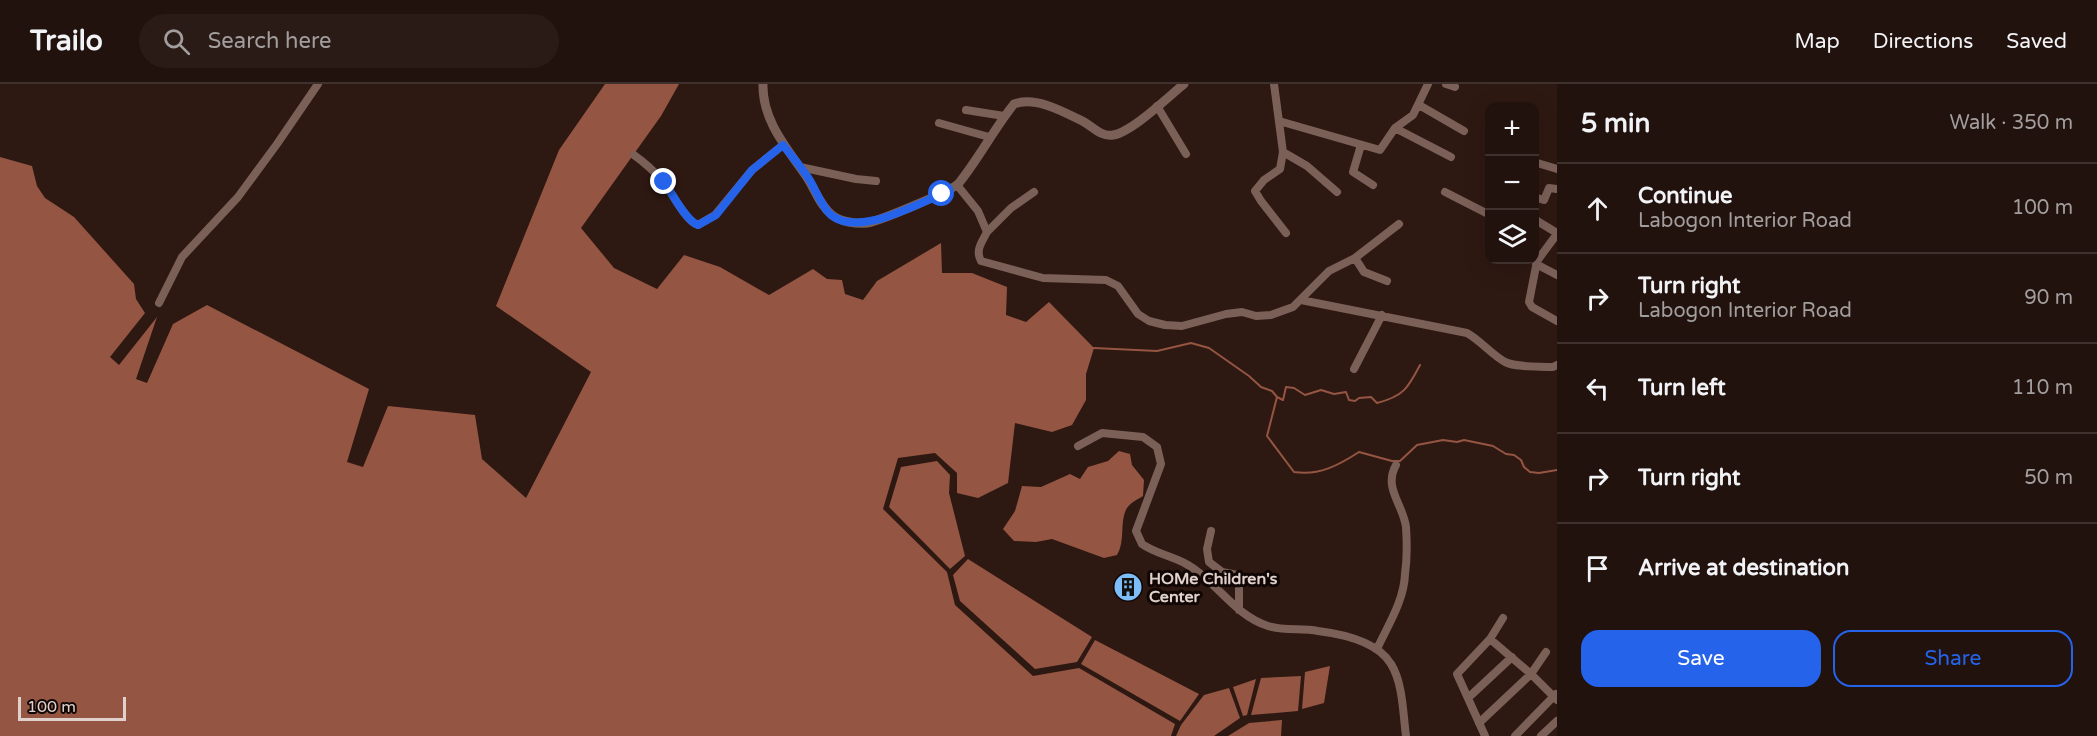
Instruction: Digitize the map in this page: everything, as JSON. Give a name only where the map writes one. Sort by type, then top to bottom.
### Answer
[{"type":"street","points":[[159,303],[182,257],[238,197],[278,144],[318,84]]},
{"type":"street","points":[[763,84],[763,99],[767,112],[783,145],[832,215],[854,223],[868,223],[942,194],[957,185],[1014,104],[1037,102],[1084,123],[1101,134],[1110,136],[1133,125],[1184,84]]},
{"type":"street","points":[[1274,84],[1283,152],[1280,169],[1264,180],[1255,191],[1286,232]]},
{"type":"street","points":[[1279,121],[1380,150],[1395,128],[1413,115],[1428,84]]},
{"type":"street","points":[[1419,105],[1464,131]]},
{"type":"street","points":[[1157,106],[1186,154]]},
{"type":"street","points":[[966,110],[1004,116]]},
{"type":"street","points":[[939,123],[989,137]]},
{"type":"street","points":[[1395,128],[1451,157]]},
{"type":"street","points":[[634,156],[648,165],[664,182],[687,217],[693,224],[698,225],[716,215],[752,170],[783,145]]},
{"type":"street","points":[[1361,145],[1353,172],[1374,185]]},
{"type":"street","points":[[1283,152],[1307,166],[1337,192]]},
{"type":"street","points":[[1539,164],[1557,169]]},
{"type":"street","points":[[800,167],[876,181]]},
{"type":"street","points":[[957,185],[978,211],[987,232]]},
{"type":"street","points":[[1539,198],[1544,200],[1549,188],[1557,189]]},
{"type":"street","points":[[1034,192],[1011,208],[987,232],[978,249],[977,255],[981,261],[1043,278],[1106,280],[1118,286],[1138,314],[1149,321],[1165,325],[1182,326],[1242,312],[1256,316],[1270,315],[1293,307],[1329,271],[1354,258],[1399,224]]},
{"type":"street","points":[[1445,192],[1485,212]]},
{"type":"street","points":[[1539,222],[1557,234],[1539,256]]},
{"type":"street","points":[[1354,258],[1364,272],[1387,281]]},
{"type":"street","points":[[1557,275],[1536,264],[1530,305],[1557,321]]},
{"type":"street","points":[[1301,300],[1467,333],[1479,339],[1498,357],[1513,364],[1557,365]]},
{"type":"street","points":[[1354,369],[1382,315]]},
{"type":"street","points":[[1078,446],[1102,433],[1113,432],[1143,437],[1153,442],[1160,454],[1161,464],[1136,531],[1138,538],[1146,547],[1188,565],[1239,610],[1267,626],[1318,631],[1377,648],[1391,664],[1396,676],[1406,736]]},
{"type":"street","points":[[1377,648],[1404,589],[1405,580],[1406,527],[1391,485],[1391,477],[1396,465]]},
{"type":"street","points":[[1210,531],[1207,549],[1209,562],[1222,572],[1238,575],[1239,610]]},
{"type":"street","points":[[1485,736],[1457,674],[1490,639],[1503,618]]},
{"type":"street","points":[[1490,639],[1556,696],[1515,736]]},
{"type":"street","points":[[1479,723],[1531,674],[1546,652]]},
{"type":"street","points":[[1468,698],[1512,657]]},
{"type":"street","points":[[1541,736],[1557,721]]},
{"type":"shaded area","points":[[605,84],[679,84],[661,116],[581,228],[614,268],[657,289],[684,255],[720,267],[769,295],[813,269],[827,279],[842,280],[845,294],[863,300],[877,281],[941,243],[942,273],[972,273],[1007,287],[1006,315],[1026,322],[1049,302],[1094,348],[1086,374],[1086,400],[1072,425],[1052,432],[1015,423],[1008,483],[978,498],[957,493],[957,473],[935,453],[898,458],[883,509],[947,572],[955,605],[1033,676],[1079,668],[1175,724],[1171,736],[0,736],[0,157],[32,166],[37,186],[45,198],[74,217],[134,284],[136,299],[145,313],[110,357],[119,365],[157,317],[136,379],[147,383],[173,324],[207,305],[369,389],[347,462],[363,467],[388,406],[475,415],[482,459],[526,498],[591,372],[496,306],[559,150]]},
{"type":"shaded area","points":[[1119,451],[1130,454],[1132,465],[1144,480],[1143,496],[1130,504],[1125,513],[1120,549],[1117,555],[1104,558],[1052,539],[1036,542],[1014,541],[1003,529],[1015,511],[1022,486],[1041,487],[1070,474],[1080,479],[1088,467],[1108,461]]},
{"type":"shaded area","points":[[937,461],[950,475],[949,493],[965,556],[950,569],[889,507],[901,467]]},
{"type":"shaded area","points":[[968,559],[1092,637],[1077,662],[1035,669],[960,601],[953,575]]},
{"type":"shaded area","points":[[1095,640],[1199,694],[1180,721],[1081,664]]},
{"type":"shaded area","points":[[1330,666],[1324,703],[1302,709],[1305,672]]},
{"type":"shaded area","points":[[1301,676],[1298,711],[1251,715],[1261,678]]},
{"type":"shaded area","points":[[1256,679],[1247,715],[1243,716],[1233,687]]},
{"type":"shaded area","points":[[1229,688],[1240,718],[1214,736],[1176,736],[1181,725],[1204,695]]},
{"type":"shaded area","points":[[1282,720],[1281,736],[1228,736],[1249,723]]},
{"type":"waterway","points":[[1094,348],[1157,351],[1191,343],[1209,348],[1261,387],[1272,391],[1277,397],[1267,436],[1294,472],[1320,471],[1359,452],[1400,461],[1417,445],[1443,440],[1457,442],[1464,440],[1493,446],[1506,454],[1514,455],[1530,472],[1557,470]]},
{"type":"waterway","points":[[1277,397],[1283,400],[1286,387],[1294,388],[1305,395],[1321,390],[1334,394],[1346,392],[1349,400],[1355,401],[1359,398],[1371,397],[1377,403],[1404,390],[1420,365]]},
{"type":"place","name":"HOMe Children's Center","points":[[1128,587]]},
{"type":"route","points":[[664,182],[687,217],[693,224],[698,225],[716,215],[752,170],[783,145],[809,180],[823,204],[832,215],[840,219],[854,223],[868,223],[942,194]]}]
